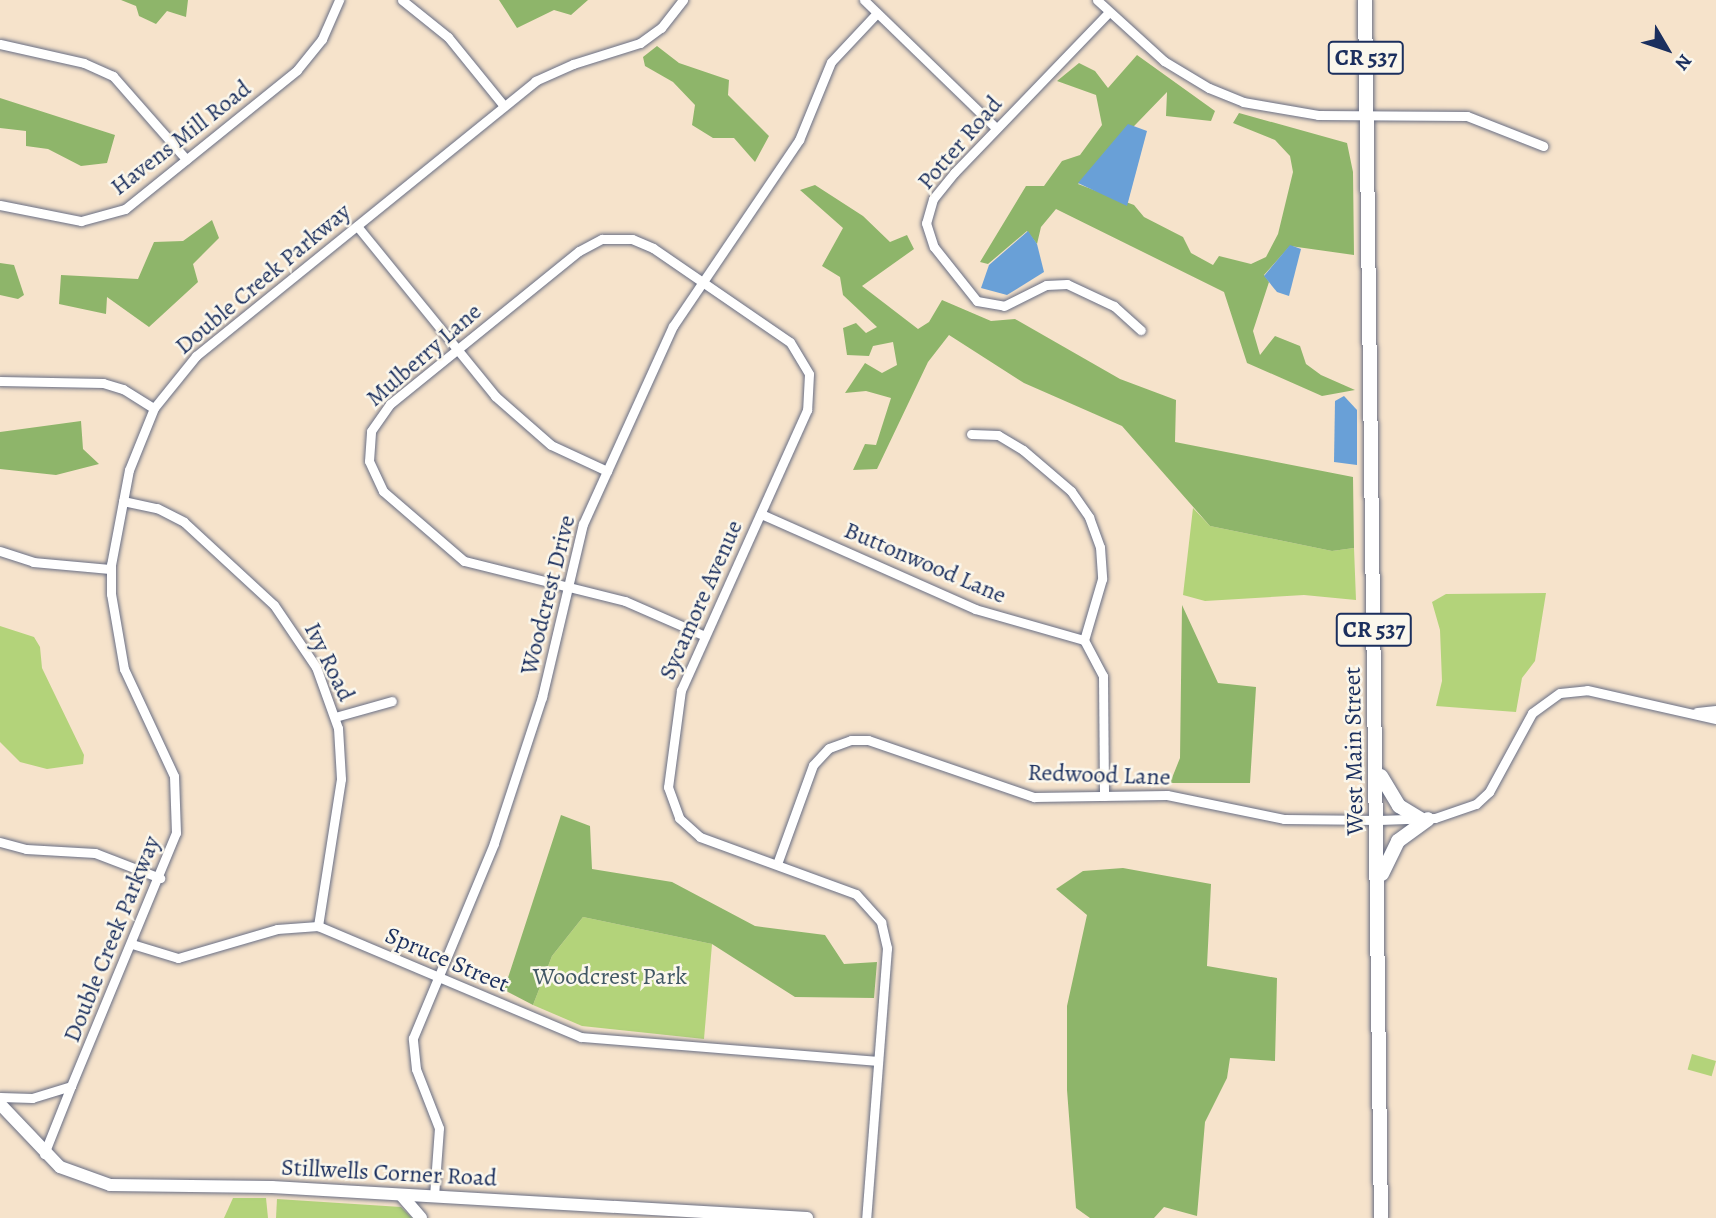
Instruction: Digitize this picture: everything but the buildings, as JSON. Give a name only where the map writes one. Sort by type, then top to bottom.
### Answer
[{"type":"main road","name":"CR 537","points":[[1365,0],[1366,116]]},
{"type":"main road","name":"West Main Street","points":[[1366,116],[1379,820],[1381,1218]]},
{"type":"main road","points":[[1377,769],[1399,806],[1424,819],[1398,841],[1379,882]]},
{"type":"street","name":"Havens Mill Road","points":[[0,205],[69,220],[99,219],[125,209],[307,60],[339,0]]},
{"type":"street","points":[[402,0],[447,37],[504,107]]},
{"type":"street","name":"Double Creek Parkway","points":[[44,1154],[160,878],[176,833],[177,790],[124,669],[112,611],[110,569],[123,501],[133,456],[154,408],[196,356],[504,107],[553,71],[640,43],[661,28],[683,0]]},
{"type":"street","points":[[864,0],[996,128]]},
{"type":"street","points":[[1097,0],[1164,61],[1209,88],[1291,113],[1467,117],[1543,146]]},
{"type":"street","name":"Potter Road","points":[[1109,12],[937,193],[927,215],[930,241],[963,288],[977,301],[1003,306],[1046,285],[1067,284],[1114,306],[1141,330]]},
{"type":"street","name":"Woodcrest Drive","points":[[435,1196],[439,1128],[416,1069],[412,1045],[494,843],[542,697],[583,524],[669,333],[799,140],[831,62],[877,13]]},
{"type":"street","points":[[0,44],[84,63],[113,75],[186,159]]},
{"type":"street","points":[[357,226],[495,396],[544,441],[607,471]]},
{"type":"street","name":"Sycamore Avenue","points":[[611,238],[646,244],[790,342],[809,374],[807,410],[680,695],[668,775],[671,803],[686,826],[700,837],[856,894],[881,922],[887,948],[866,1218]]},
{"type":"street","name":"Mulberry Lane","points":[[611,238],[579,251],[380,414],[368,447],[374,477],[387,495],[464,561],[625,601],[705,636]]},
{"type":"street","points":[[0,381],[103,383],[123,389],[154,408]]},
{"type":"street","points":[[971,434],[998,435],[1023,450],[1071,491],[1089,517],[1100,547],[1102,579],[1084,640],[1103,676],[1104,796]]},
{"type":"street","name":"Ivy Road","points":[[123,501],[174,514],[266,596],[303,643],[335,716],[339,807],[318,926]]},
{"type":"street","name":"Buttonwood Lane","points":[[761,514],[975,609],[1084,640]]},
{"type":"street","points":[[0,551],[33,562],[110,569]]},
{"type":"street","name":"Redwood Lane","points":[[776,864],[813,765],[829,748],[846,741],[868,740],[1025,795],[1167,795],[1284,819],[1424,819],[1456,814],[1483,799],[1532,713],[1560,692],[1587,690],[1697,712]]},
{"type":"street","points":[[335,716],[392,701]]},
{"type":"street","points":[[1697,712],[1716,710]]},
{"type":"street","points":[[1697,712],[1716,719]]},
{"type":"street","points":[[0,842],[26,849],[94,853],[160,878]]},
{"type":"street","name":"Spruce Street","points":[[132,944],[178,958],[277,929],[318,926],[581,1037],[877,1061]]},
{"type":"street","points":[[0,1097],[32,1098],[71,1086]]},
{"type":"street","name":"Stillwells Corner Road","points":[[0,1104],[44,1154],[75,1176],[110,1185],[272,1187],[807,1218]]},
{"type":"street","points":[[402,1196],[414,1205],[423,1218],[435,1196]]},
{"type":"green space","points":[[121,0],[188,0],[186,17],[167,11],[156,24],[139,16],[136,6]]},
{"type":"green space","points":[[499,0],[588,0],[571,15],[554,10],[517,28]]},
{"type":"green space","points":[[657,46],[679,63],[729,80],[728,95],[769,136],[755,162],[734,138],[713,138],[692,125],[695,105],[673,82],[645,66],[643,57]]},
{"type":"green space","points":[[1137,55],[1215,111],[1211,121],[1166,116],[1167,92],[1078,184],[1134,205],[1144,217],[1183,237],[1191,253],[1213,265],[1219,256],[1251,264],[1266,257],[1278,234],[1293,172],[1290,156],[1275,140],[1233,123],[1239,113],[1347,143],[1353,172],[1354,255],[1290,246],[1264,275],[1269,282],[1253,331],[1260,355],[1275,336],[1300,346],[1306,364],[1321,375],[1355,390],[1322,396],[1247,363],[1224,292],[1056,209],[1041,227],[1037,244],[1027,231],[988,264],[980,262],[1026,186],[1044,186],[1062,161],[1080,155],[1102,125],[1096,95],[1057,81],[1079,63],[1095,71],[1108,88]]},
{"type":"green space","points":[[0,98],[115,135],[107,163],[81,166],[48,149],[26,146],[26,131],[0,128]]},
{"type":"green space","points":[[815,185],[863,216],[890,242],[907,235],[914,249],[862,286],[918,329],[929,322],[942,300],[991,321],[1015,319],[1120,379],[1176,400],[1175,442],[1353,477],[1354,548],[1332,551],[1210,526],[1122,426],[1024,383],[949,335],[928,362],[877,469],[853,470],[865,444],[876,445],[891,398],[866,391],[845,393],[865,363],[882,373],[897,365],[893,342],[873,346],[869,356],[847,355],[843,328],[856,323],[866,333],[877,327],[843,295],[840,277],[822,266],[843,228],[800,190]]},
{"type":"green space","points":[[212,220],[219,238],[193,264],[198,282],[149,327],[107,297],[106,314],[59,304],[61,275],[138,279],[154,242],[183,241]]},
{"type":"green space","points":[[0,263],[14,265],[24,295],[18,299],[0,295]]},
{"type":"green space","points":[[81,421],[83,449],[99,464],[56,475],[0,469],[0,432]]},
{"type":"green space","points":[[1193,508],[1210,526],[1332,551],[1354,548],[1356,600],[1304,595],[1205,601],[1183,595]]},
{"type":"green space","points":[[1546,593],[1535,661],[1522,678],[1516,712],[1436,706],[1442,681],[1440,630],[1432,602],[1446,594]]},
{"type":"green space","points":[[1182,605],[1218,683],[1256,687],[1250,783],[1170,783],[1180,758]]},
{"type":"green space","points":[[0,626],[34,637],[40,647],[42,668],[84,755],[83,764],[47,769],[20,762],[0,742]]},
{"type":"green space","points":[[561,815],[590,826],[592,869],[672,882],[755,926],[825,935],[844,964],[877,962],[874,998],[795,997],[712,944],[583,917],[552,956],[533,1005],[504,990]]},
{"type":"green space","points":[[1123,868],[1211,884],[1207,966],[1277,978],[1275,1061],[1230,1058],[1227,1078],[1205,1122],[1197,1216],[1164,1207],[1154,1218],[1090,1218],[1076,1208],[1067,1090],[1067,1006],[1087,915],[1056,889],[1083,871]]},
{"type":"green space","name":"Woodcrest Park","points":[[583,917],[712,944],[704,1039],[582,1026],[533,1005],[552,956]]},
{"type":"green space","points":[[1692,1054],[1716,1061],[1712,1076],[1688,1069]]},
{"type":"green space","points":[[233,1198],[266,1198],[268,1218],[224,1218]]},
{"type":"green space","points":[[277,1199],[401,1207],[412,1218],[276,1218]]},
{"type":"water","points":[[1128,124],[1147,131],[1127,206],[1078,183]]},
{"type":"water","points":[[1028,231],[1037,244],[1044,272],[1007,295],[981,288],[989,265]]},
{"type":"water","points":[[1290,245],[1301,249],[1289,296],[1277,292],[1264,276]]},
{"type":"water","points":[[1344,396],[1357,410],[1357,465],[1334,462],[1335,401]]}]
